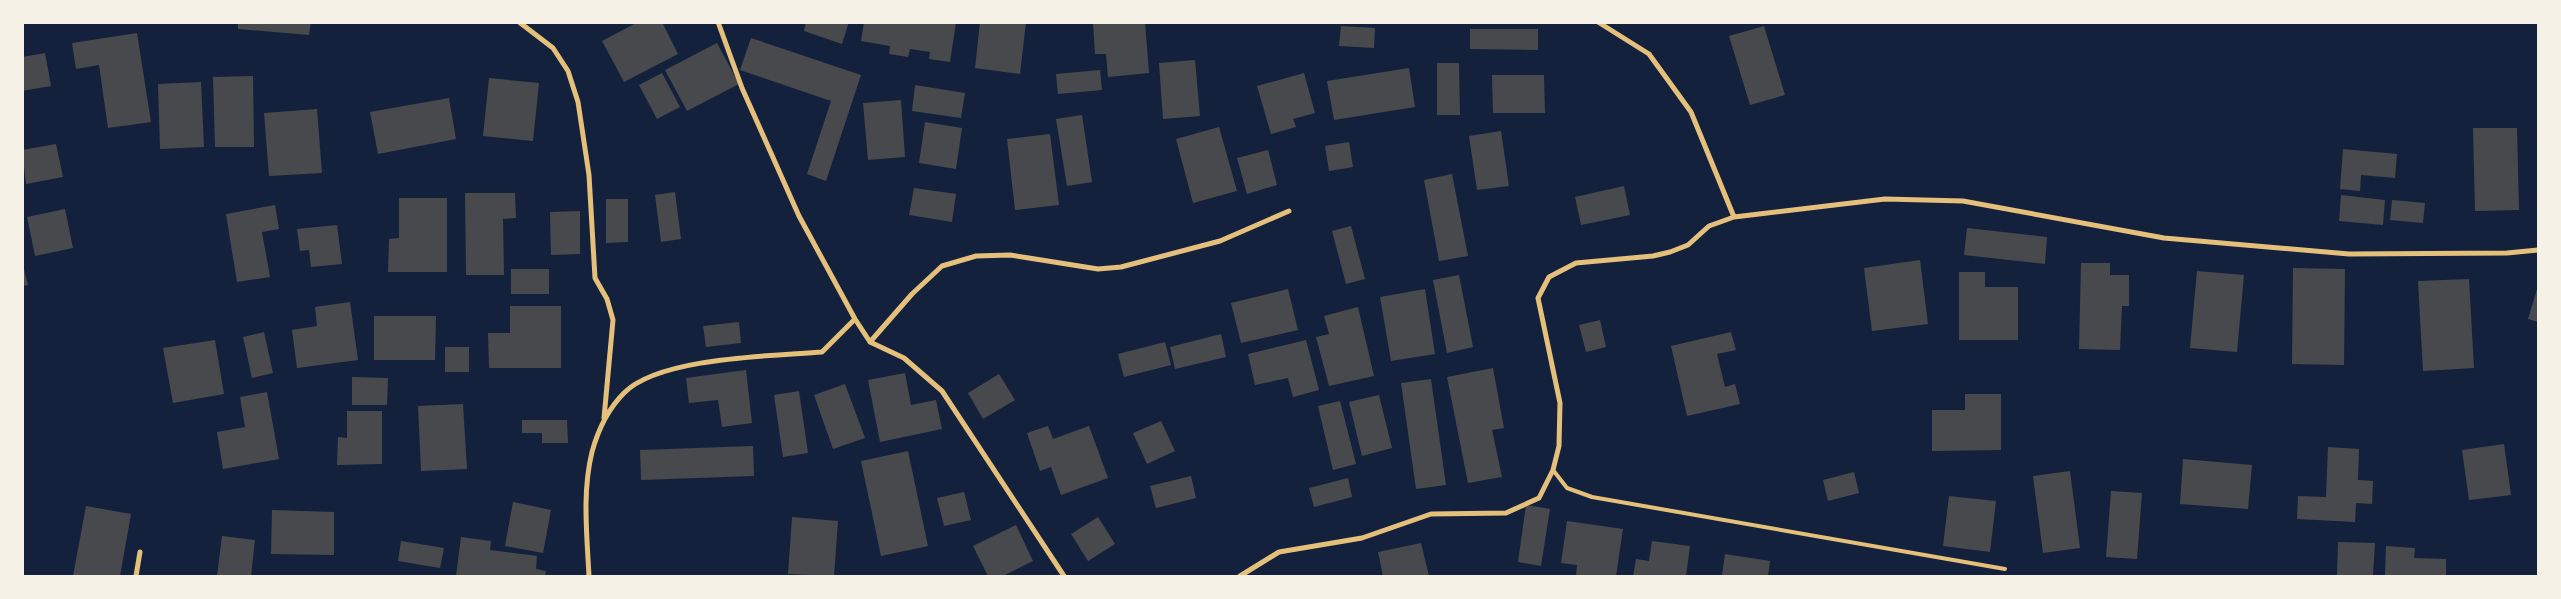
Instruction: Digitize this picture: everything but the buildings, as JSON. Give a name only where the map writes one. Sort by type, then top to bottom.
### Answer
[{"type":"street","points":[[519,22],[553,48],[568,71],[578,102],[589,174],[595,278],[607,299],[613,320],[604,419],[592,453],[586,512],[589,576]]},
{"type":"street","points":[[718,22],[742,88],[798,216],[855,320],[870,342],[904,358],[942,391],[1064,576]]},
{"type":"street","points":[[1598,22],[1648,54],[1691,112],[1734,217]]},
{"type":"street","points":[[1240,576],[1279,552],[1362,538],[1432,514],[1506,513],[1539,498],[1553,470],[1559,446],[1560,403],[1538,298],[1549,277],[1576,263],[1653,256],[1670,252],[1688,245],[1709,226],[1734,217],[1885,199],[1963,201],[2164,238],[2350,254],[2538,250]]},
{"type":"street","points":[[870,342],[912,294],[942,266],[976,256],[1010,255],[1098,269],[1121,267],[1220,241],[1289,211]]},
{"type":"street","points":[[604,419],[625,392],[644,380],[670,369],[751,357],[822,352],[855,320]]},
{"type":"street","points":[[136,576],[140,552]]},
{"type":"lane","points":[[1553,470],[1567,488],[1592,497],[2006,569]]}]
